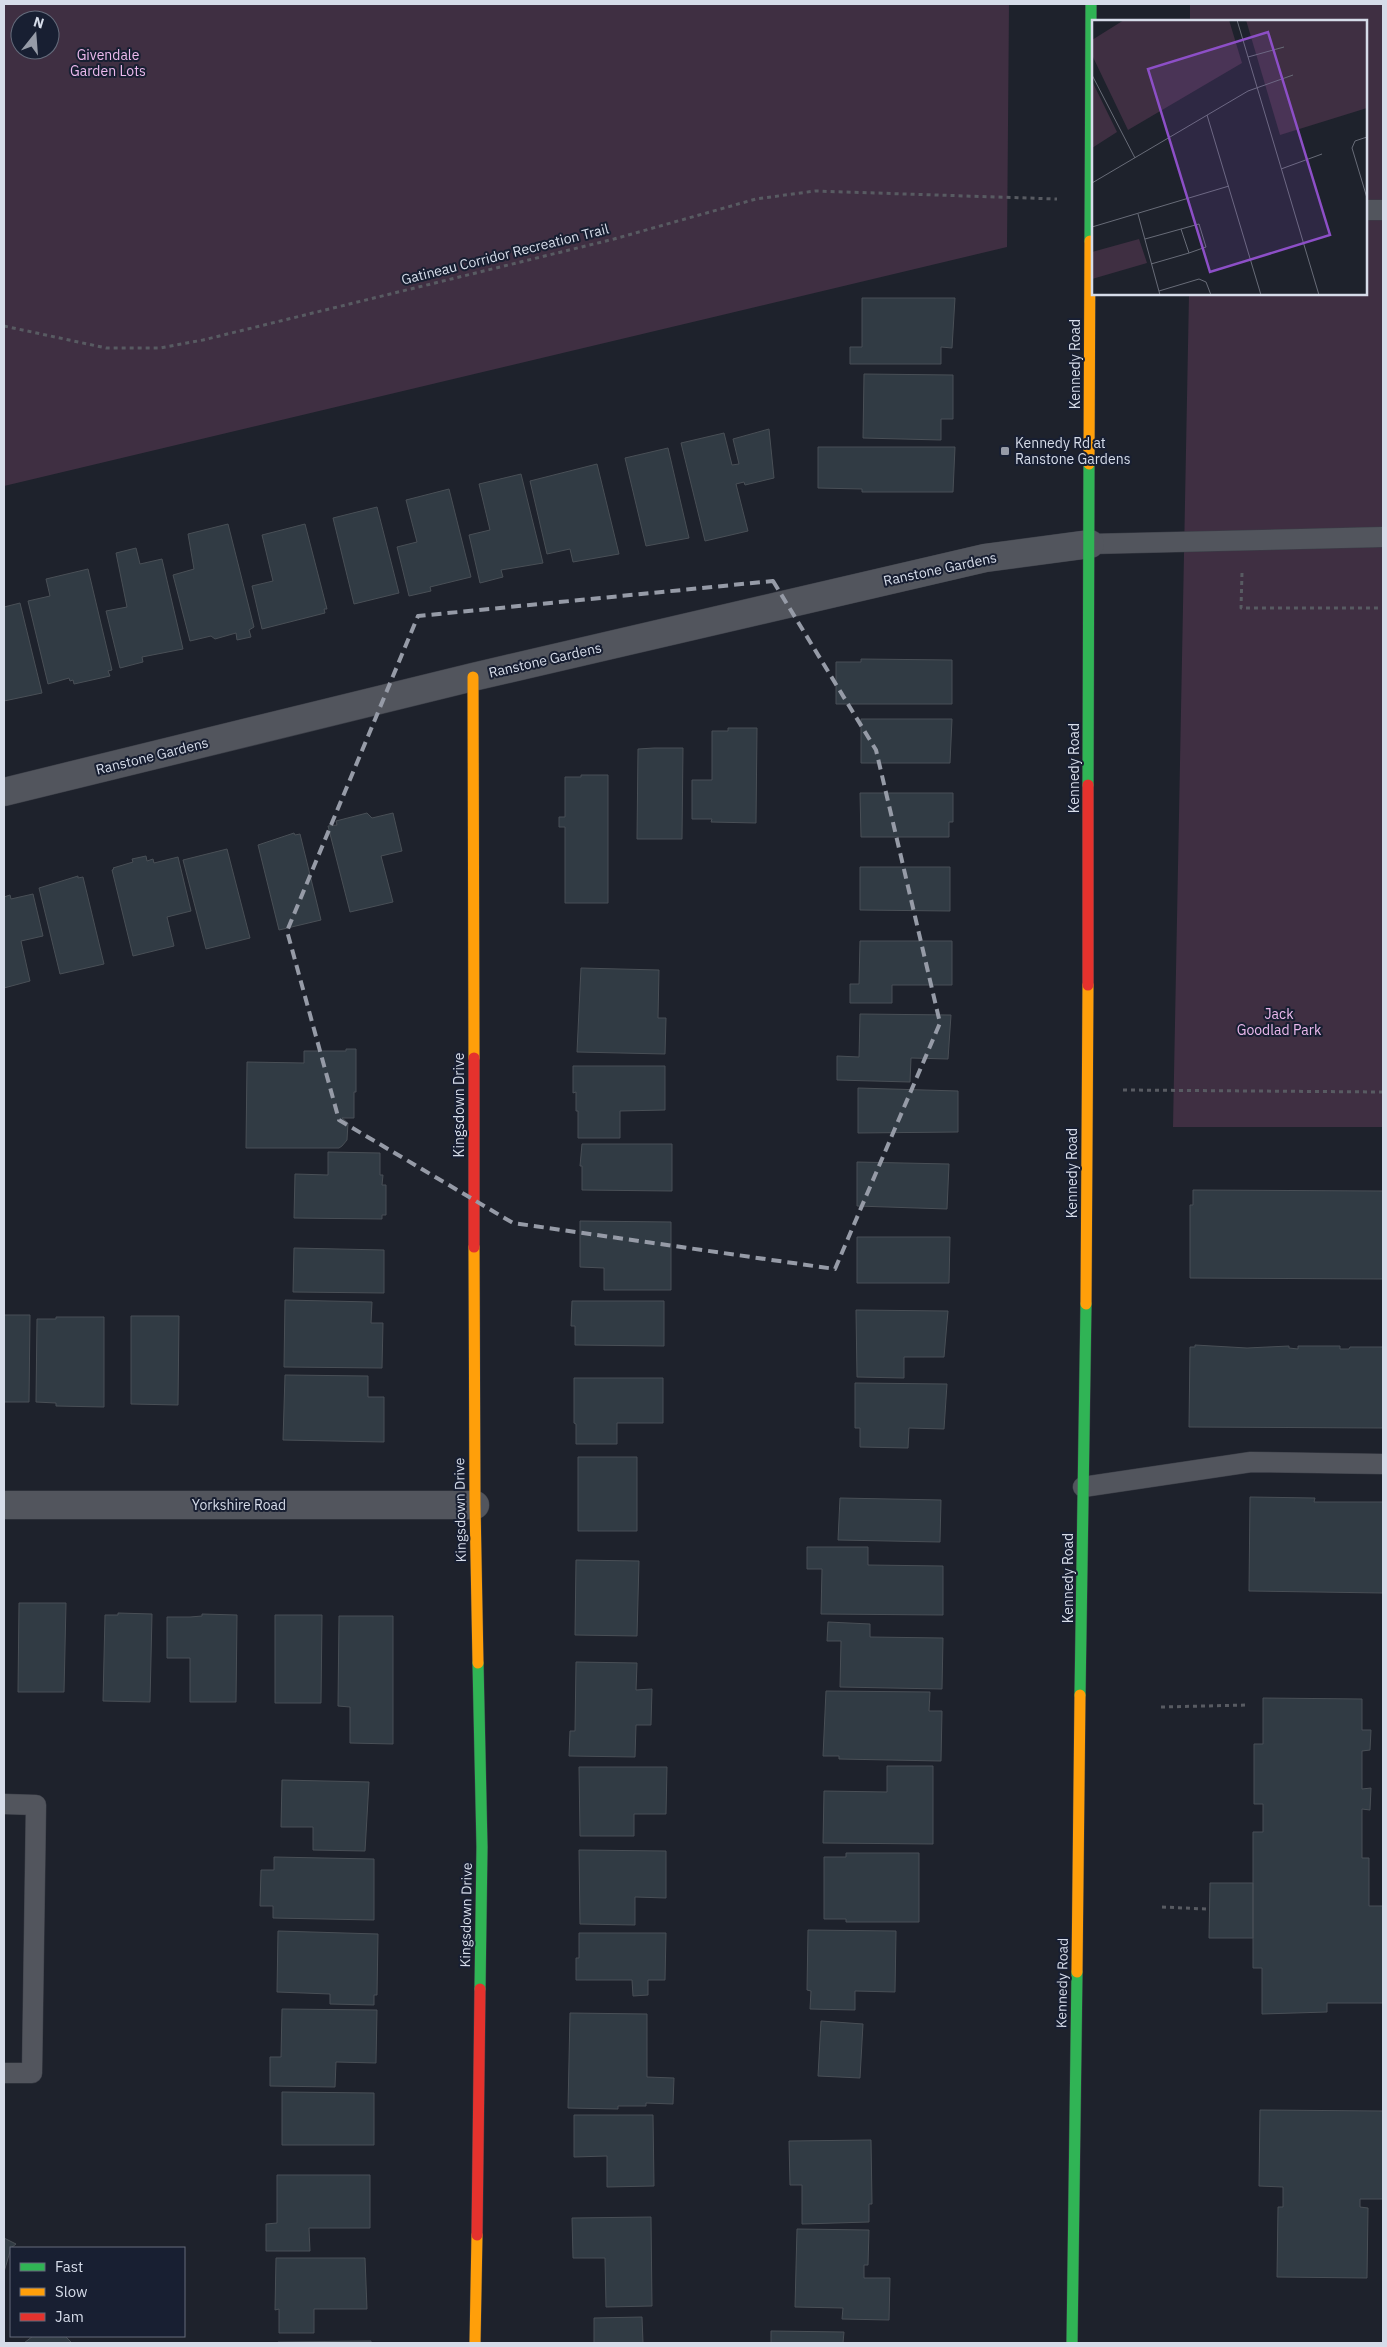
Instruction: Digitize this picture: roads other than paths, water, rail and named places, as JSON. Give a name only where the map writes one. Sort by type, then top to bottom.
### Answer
[{"type":"main road","name":"Kennedy Road","points":[[1072,2343],[1088,1089],[1092,4]]},
{"type":"main road","name":"Kingsdown Drive","points":[[473,677],[475,1505],[482,1847],[475,2343]]},
{"type":"street","name":"Ranstone Gardens","points":[[4,792],[473,677],[985,558],[1090,544]]},
{"type":"street","name":"Yorkshire Road","points":[[4,1505],[475,1505]]},
{"type":"lane","points":[[1367,210],[1383,210]]},
{"type":"lane","points":[[1090,544],[1383,537]]},
{"type":"lane","points":[[1083,1487],[1251,1462],[1383,1464]]},
{"type":"lane","points":[[4,1804],[36,1805],[32,2073],[4,2073]]},
{"type":"place","name":"Kennedy Rd at Ranstone Gardens","points":[[1005,451]]},
{"type":"park label","name":"Givendale Garden Lots","points":[[108,64]]},
{"type":"park label","name":"Jack Goodlad Park","points":[[1279,1022]]}]
